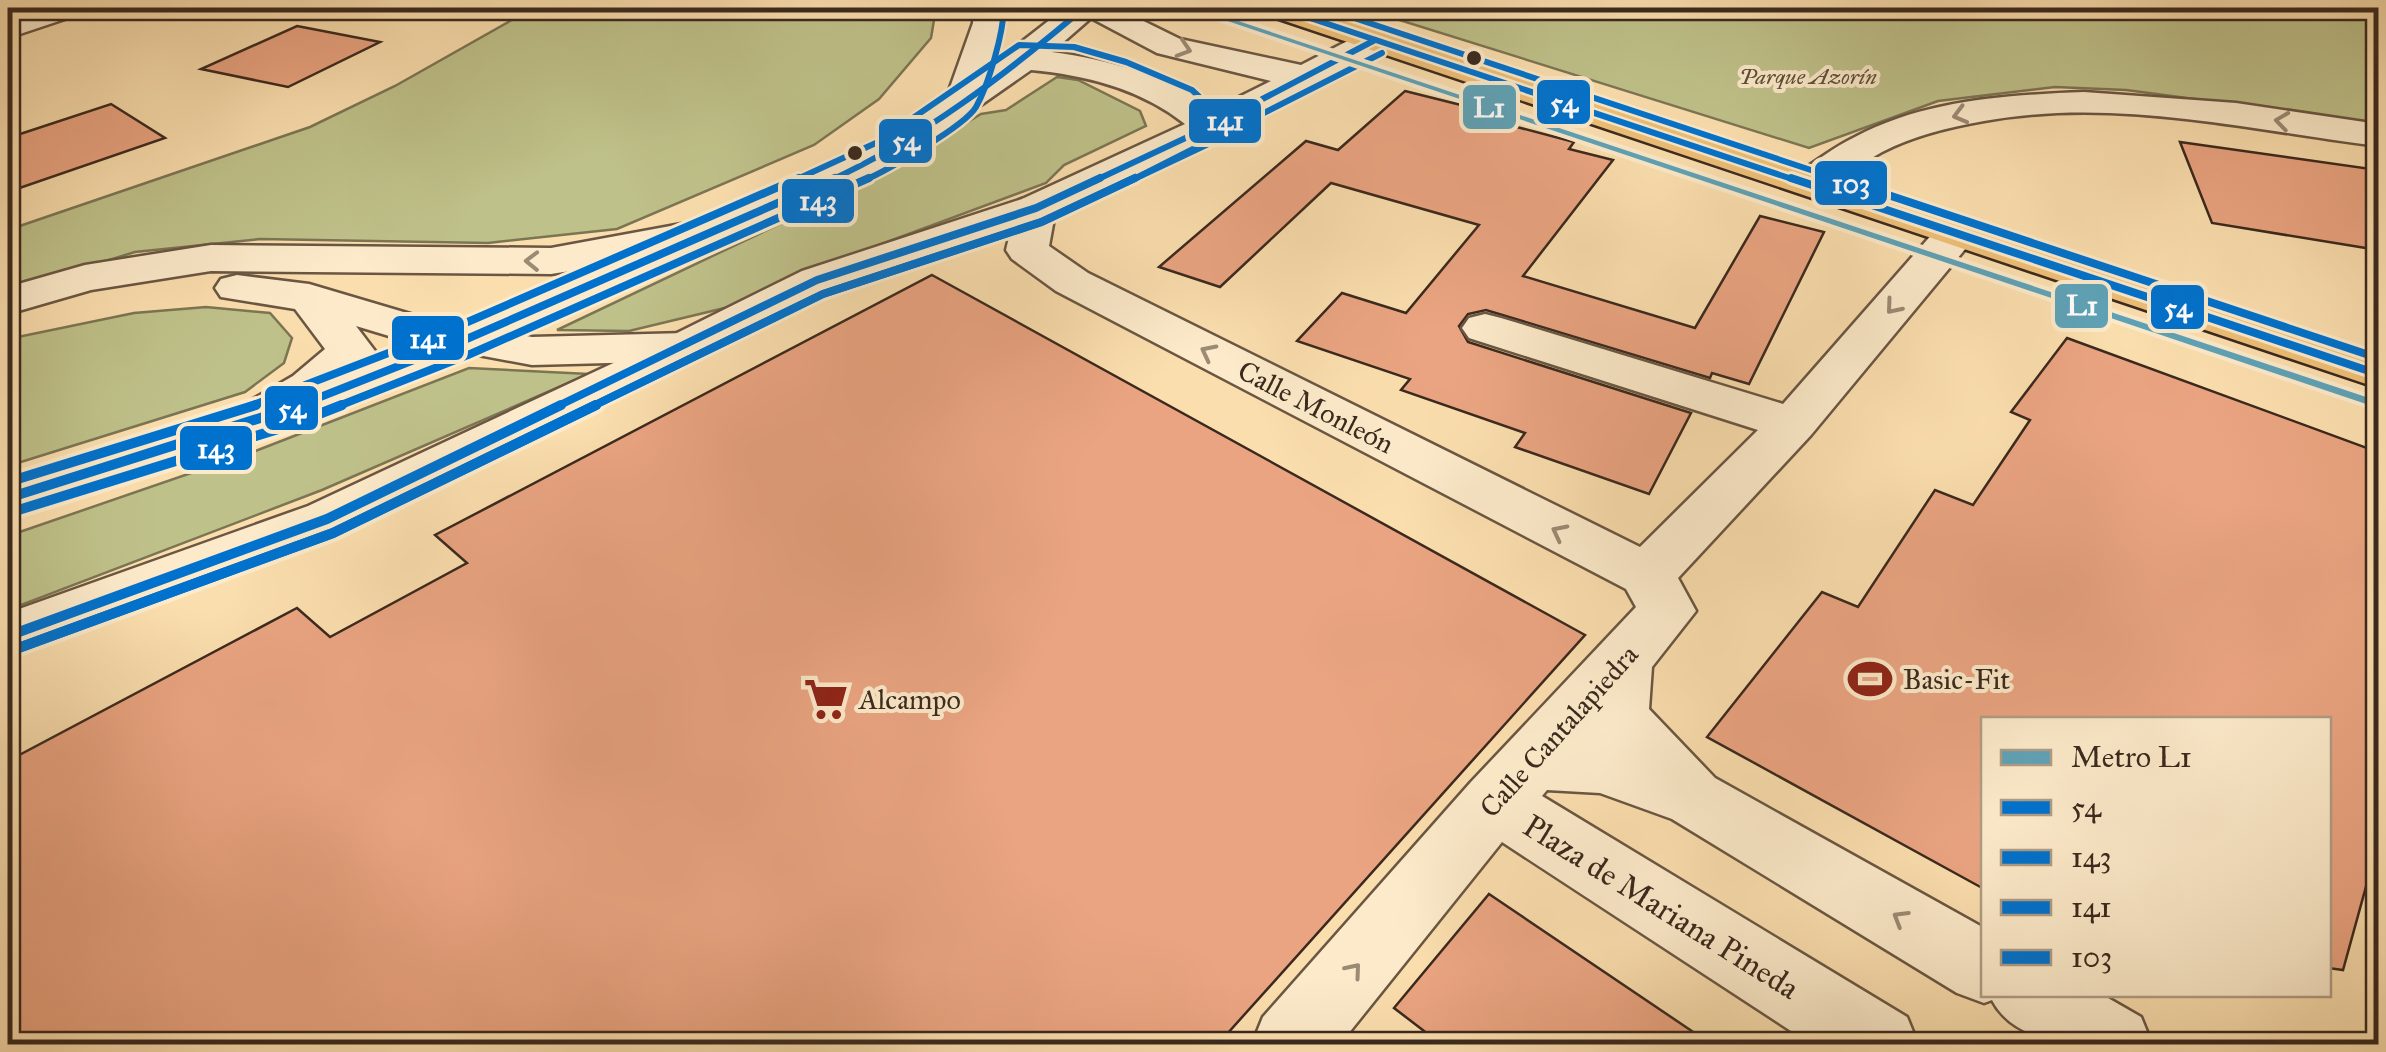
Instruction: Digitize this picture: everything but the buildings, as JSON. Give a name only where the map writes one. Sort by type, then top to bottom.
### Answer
[{"type":"main road","points":[[1278,8],[2378,374]]},
{"type":"street","points":[[8,28],[66,8]]},
{"type":"street","points":[[962,102],[989,23],[990,8]]},
{"type":"street","points":[[8,498],[250,422],[462,341],[731,226],[884,155],[1024,58],[1084,8]]},
{"type":"street","points":[[1097,8],[1121,28],[1191,52],[1303,76]]},
{"type":"street","points":[[8,636],[327,518],[686,348],[817,280],[1036,208],[1211,126],[1375,40]]},
{"type":"street","points":[[1024,58],[1071,62],[1120,76],[1185,103],[1211,126]]},
{"type":"street","points":[[1809,183],[1834,162],[1895,134],[1975,111],[2065,100],[2156,104],[2378,134]]},
{"type":"street","name":"Calle Monleón","points":[[1036,208],[1028,250],[1072,282],[1647,575]]},
{"type":"street","points":[[8,300],[85,278],[211,258],[552,262],[731,226]]},
{"type":"street","points":[[1647,575],[1793,424],[1956,233]]},
{"type":"street","points":[[8,320],[114,295],[217,286],[309,297],[462,341],[532,351],[686,348]]},
{"type":"street","points":[[250,422],[310,386],[351,351],[309,297]]},
{"type":"street","points":[[1485,328],[1793,424]]},
{"type":"street","name":"Calle Cantalapiedra","points":[[1291,1044],[1514,782],[1666,612],[1647,575]]},
{"type":"street","points":[[1622,662],[1617,717],[1696,798]]},
{"type":"street","points":[[1514,782],[1602,766],[1696,798],[1981,966]]},
{"type":"street","name":"Plaza de Mariana Pineda","points":[[1514,782],[1879,1044]]},
{"type":"street","points":[[2033,997],[2113,1044]]},
{"type":"green space","points":[[525,8],[936,8],[931,38],[879,99],[814,145],[617,229],[488,243],[260,239],[135,252],[8,291],[8,230],[310,127],[395,86],[510,21]]},
{"type":"green space","name":"Parque Azorín","points":[[1361,8],[2378,8],[2378,123],[2126,90],[2055,87],[1938,101],[1809,148]]},
{"type":"green space","points":[[1057,77],[1078,80],[1140,111],[1146,126],[1064,165],[1046,183],[814,269],[737,305],[629,331],[557,330],[868,182],[981,114],[1006,110]]},
{"type":"green space","points":[[206,307],[270,313],[292,338],[284,363],[245,392],[8,466],[8,339],[134,313]]},
{"type":"green space","points":[[469,368],[589,374],[322,490],[8,610],[8,536],[258,450]]},
{"type":"metro line","name":"L1","points":[[1193,8],[2378,405]]},
{"type":"transit line","name":"143","points":[[12,512],[291,425],[468,355],[892,168],[975,110],[1003,28],[1004,8]]},
{"type":"transit line","name":"54","points":[[8,498],[285,411],[462,341],[731,226],[885,155],[1024,59],[1084,8]]},
{"type":"transit line","name":"103","points":[[1324,8],[2378,358]]},
{"type":"transit line","name":"54","points":[[1292,12],[2378,374]]},
{"type":"transit line","name":"54","points":[[8,636],[327,519],[817,280],[1036,208],[1211,126],[1375,40]]},
{"type":"transit line","name":"141","points":[[8,482],[280,397],[725,212],[878,142],[1019,45],[1074,47],[1126,62],[1192,90],[1226,122],[1219,139],[1041,222],[823,294],[333,533],[13,650]]},
{"type":"transit line","name":"143","points":[[13,650],[333,533],[823,294],[1042,222],[1217,140],[1382,53]]},
{"type":"place","name":"Basic-Fit","points":[[1870,679]]},
{"type":"place","name":"Alcampo","points":[[826,699]]}]
